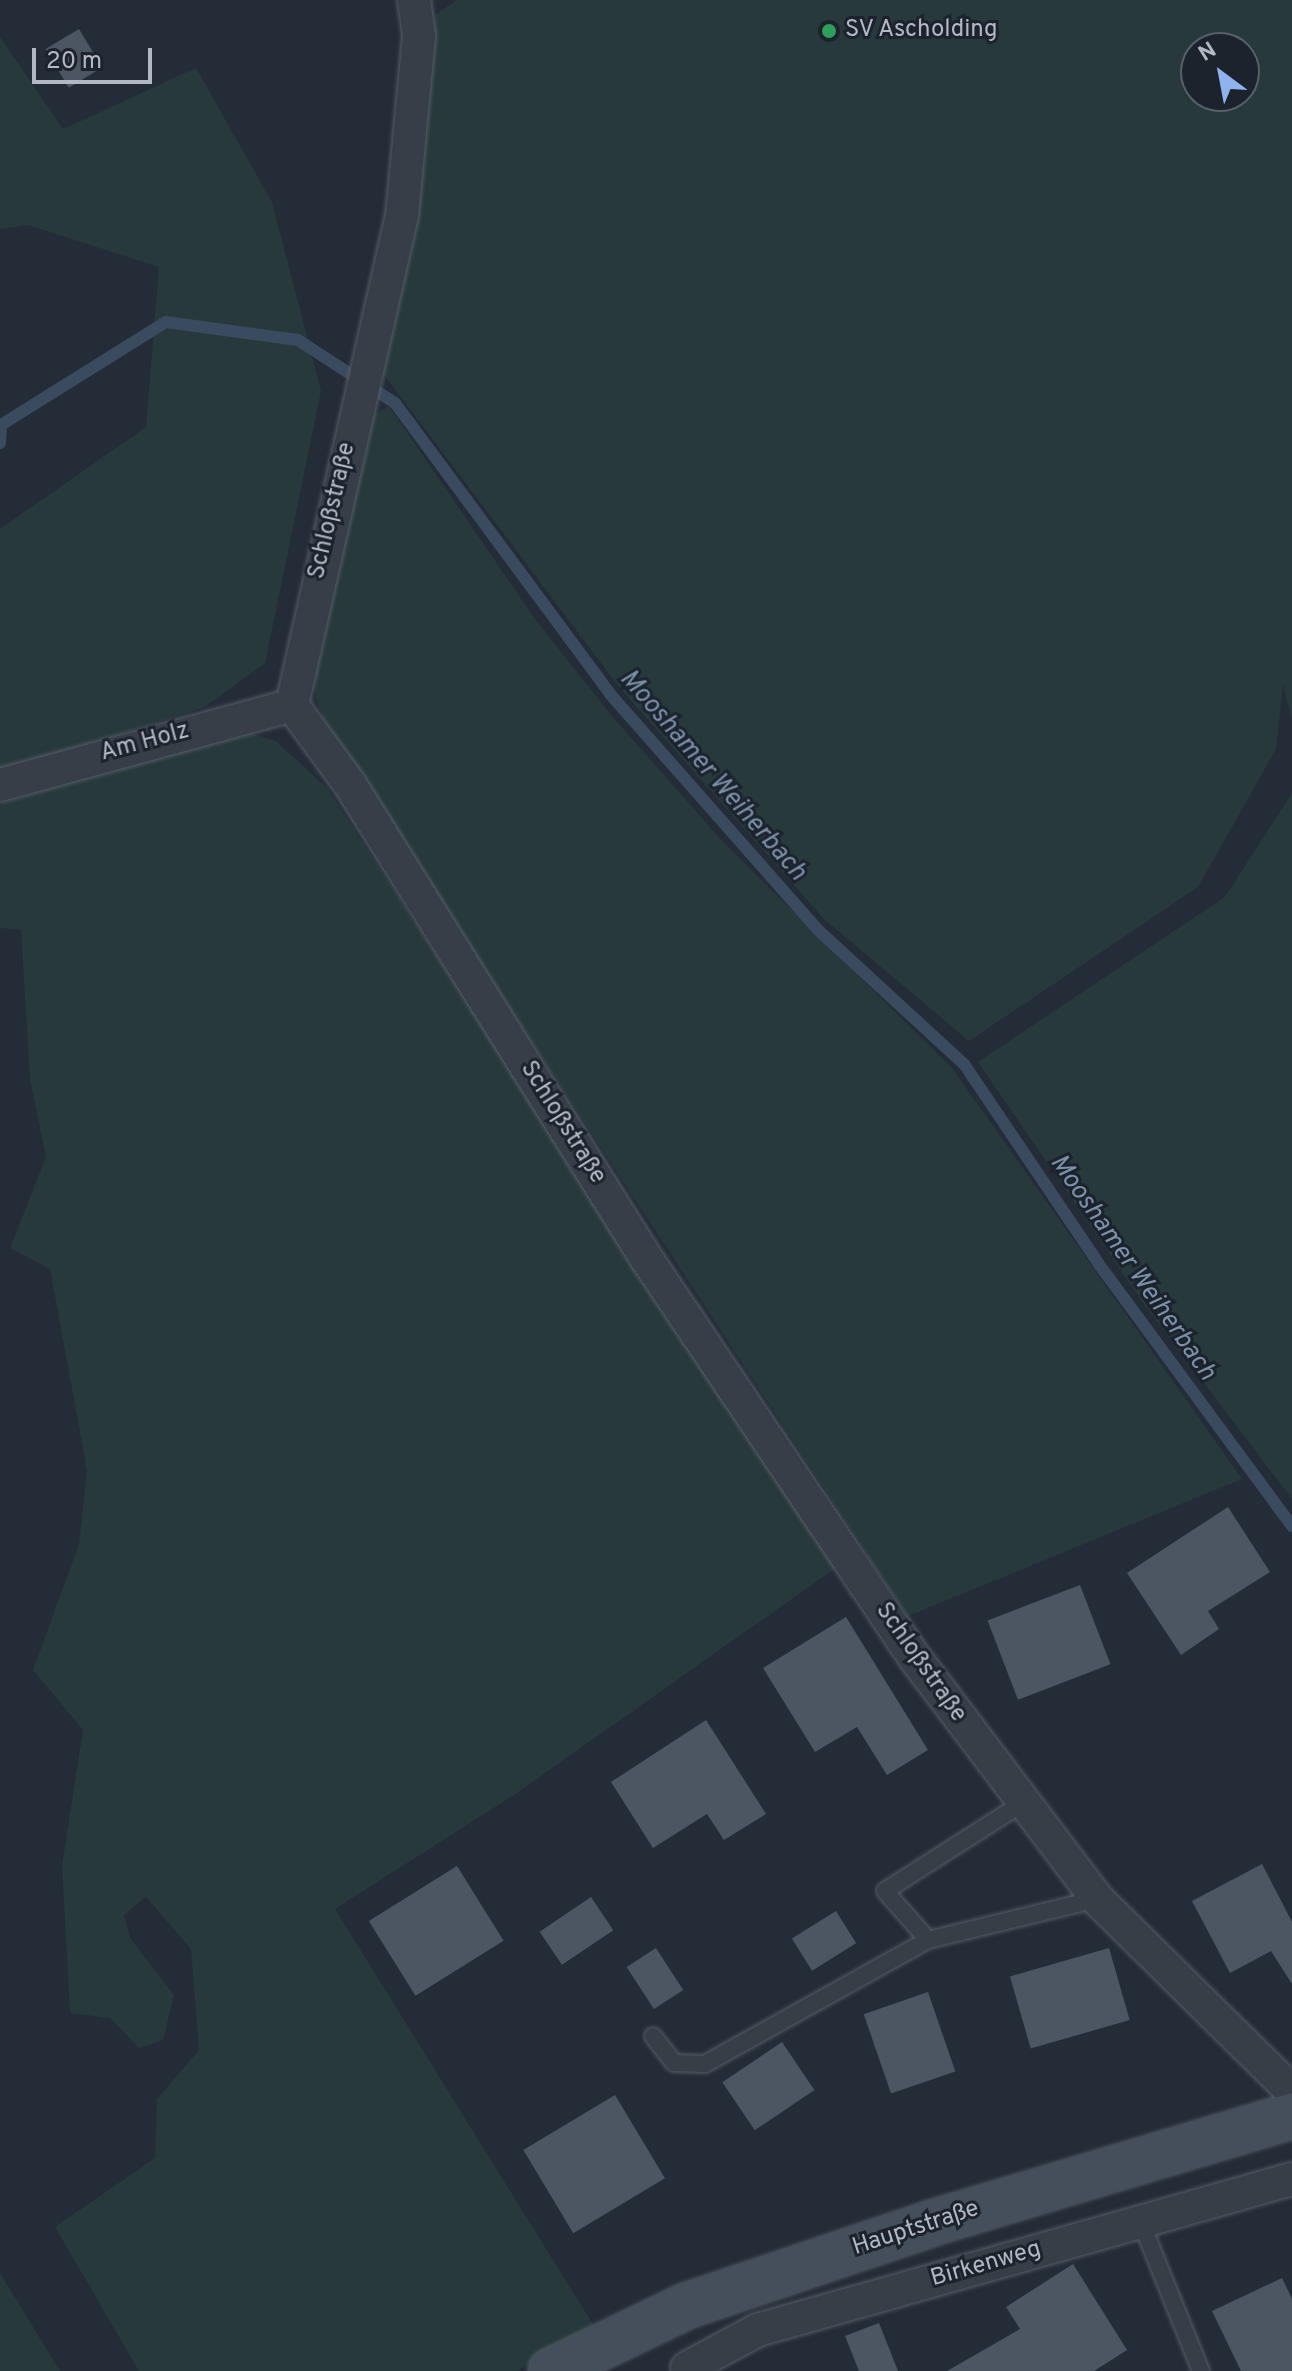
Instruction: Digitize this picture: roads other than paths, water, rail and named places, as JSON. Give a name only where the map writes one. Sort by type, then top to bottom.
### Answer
[{"type":"main road","name":"Hauptstraße","points":[[551,2371],[686,2306],[932,2223],[1292,2116]]},
{"type":"street","name":"Schloßstraße","points":[[414,0],[419,36],[402,215],[292,705],[351,786],[654,1271],[1021,1804],[1097,1899],[1292,2091]]},
{"type":"street","name":"Am Holz","points":[[0,785],[292,705]]},
{"type":"street","name":"Birkenweg","points":[[687,2368],[758,2330],[1292,2179]]},
{"type":"lane","points":[[928,1940],[885,1891],[1021,1804]]},
{"type":"lane","points":[[653,2036],[674,2063],[705,2064],[928,1940],[1097,1899]]},
{"type":"lane","points":[[1141,2222],[1201,2371]]},
{"type":"waterway","name":"Mooshamer Weiherbach","points":[[0,443],[1,425],[166,322],[298,340],[395,403],[610,694],[817,929],[964,1064],[1098,1263],[1292,1526]]},
{"type":"place","name":"SV Ascholding","points":[[829,31]]}]
